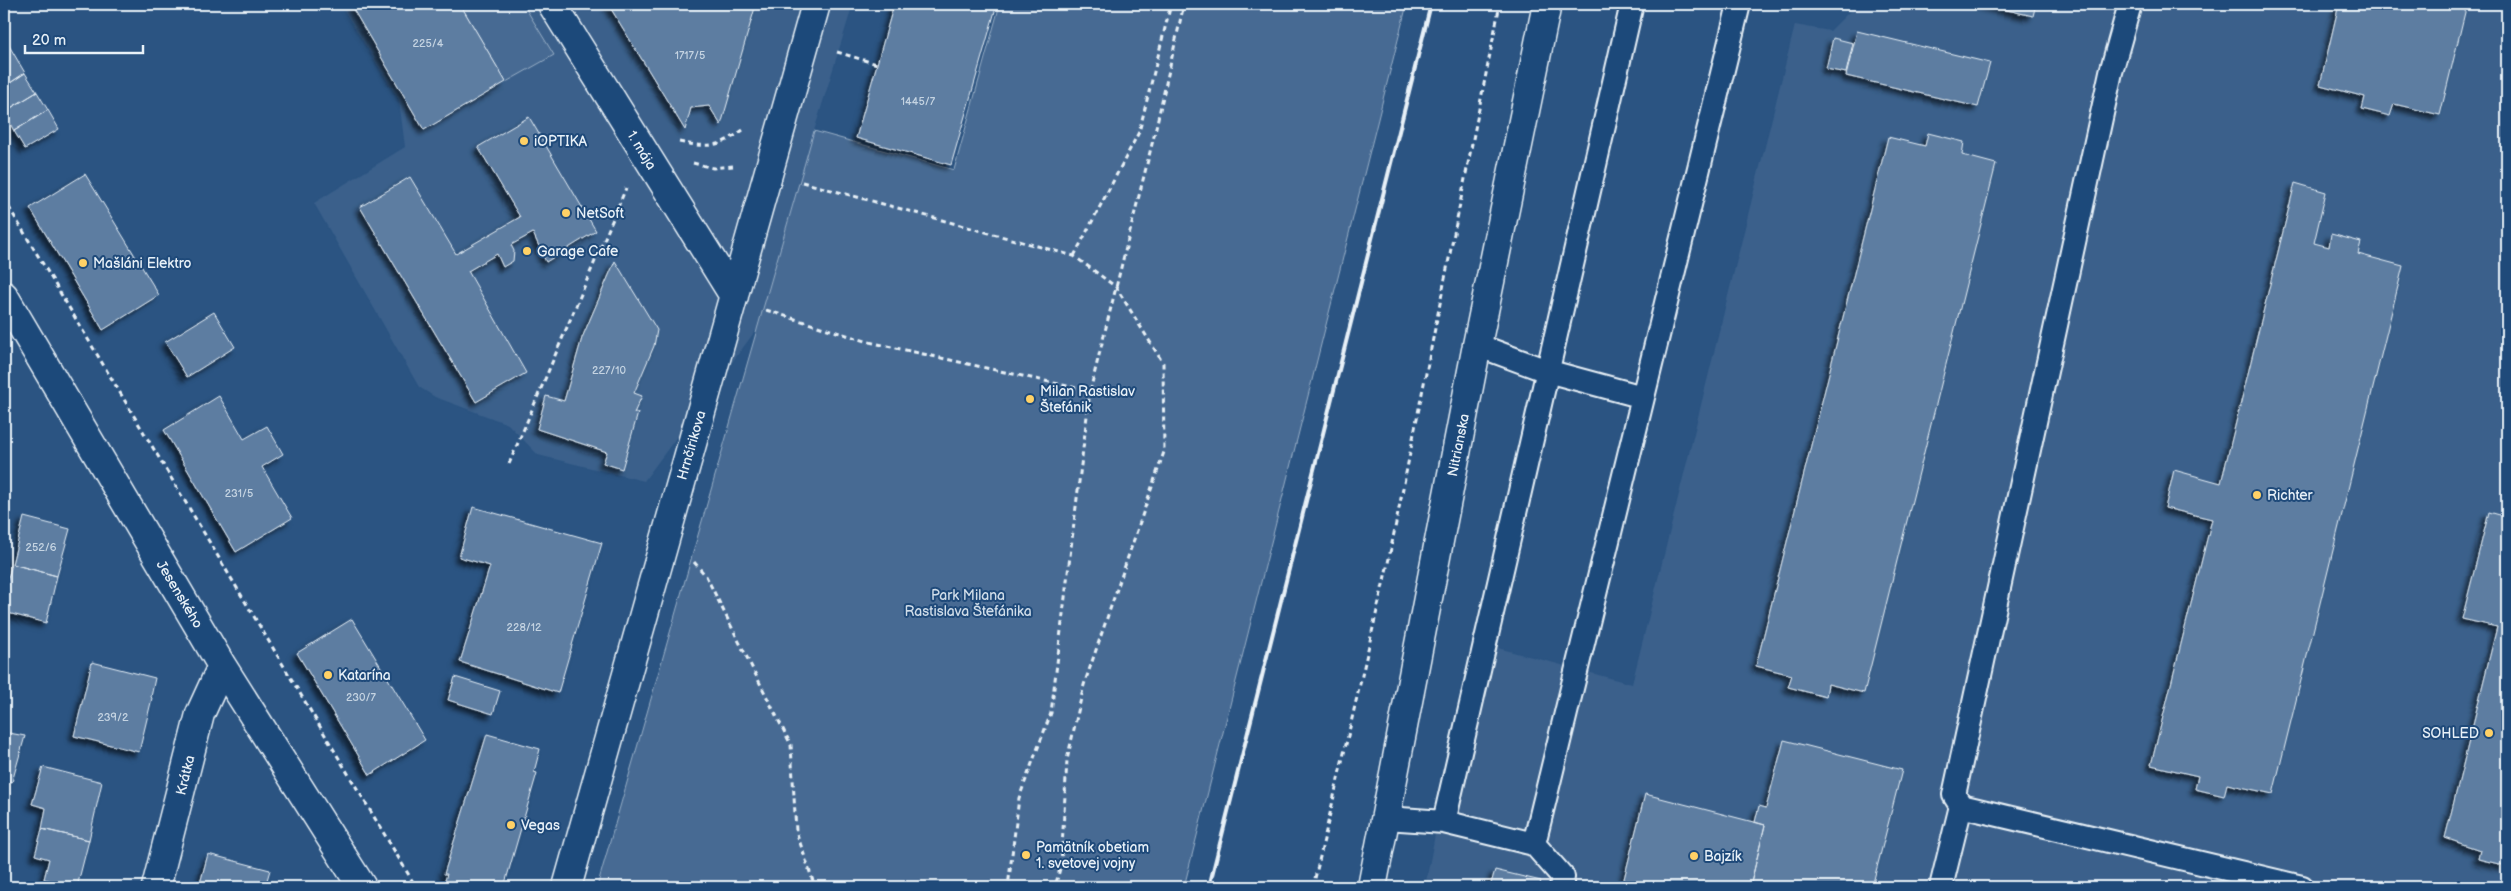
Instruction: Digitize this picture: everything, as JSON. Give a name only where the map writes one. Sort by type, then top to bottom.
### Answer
[{"type":"street","name":"1. mája","points":[[552,4],[734,296]]},
{"type":"street","name":"Hrnčírikova","points":[[567,887],[816,4]]},
{"type":"street","name":"Nitrianska","points":[[1372,887],[1477,345],[1547,4]]},
{"type":"street","name":"Jesenského","points":[[4,296],[222,666],[362,887]]},
{"type":"street","name":"Krátka","points":[[156,887],[200,714],[222,666]]},
{"type":"lane","points":[[1444,822],[1632,4]]},
{"type":"lane","points":[[1534,844],[1739,4]]},
{"type":"lane","points":[[2130,4],[2112,72],[1954,795],[1961,806],[2302,887]]},
{"type":"lane","points":[[1477,345],[1547,371],[1643,397]]},
{"type":"lane","points":[[1941,887],[1961,806]]},
{"type":"lane","points":[[1386,818],[1444,822],[1534,844],[1564,877],[1561,887]]},
{"type":"path","points":[[884,4],[894,7]]},
{"type":"path","points":[[1074,256],[1138,132],[1171,4]]},
{"type":"path","points":[[1008,887],[1019,798],[1051,713],[1090,390],[1184,4]]},
{"type":"path","points":[[1313,887],[1388,563],[1500,4]]},
{"type":"path","points":[[832,50],[878,64]]},
{"type":"path","points":[[675,141],[694,145],[725,143],[750,125]]},
{"type":"path","points":[[687,160],[713,168],[738,165]]},
{"type":"path","points":[[796,180],[1074,256],[1116,287],[1163,363],[1164,452],[1084,685],[1067,760],[1061,865],[1055,887]]},
{"type":"path","points":[[508,464],[627,185]]},
{"type":"path","points":[[4,199],[416,887]]},
{"type":"path","points":[[761,308],[869,342],[1090,390]]},
{"type":"path","points":[[688,556],[706,576],[790,745],[796,831],[815,887]]},
{"type":"shaded area","points":[[340,4],[853,4],[814,131],[759,326],[644,481],[538,455],[508,424],[435,397],[419,387],[314,203],[405,147],[399,100]]},
{"type":"shaded area","points":[[1853,4],[2507,4],[2507,887],[1425,887],[1472,641],[1632,684],[1795,25],[1830,31],[1852,9]]},
{"type":"green space","points":[[460,4],[523,4],[554,55],[506,82]]},
{"type":"green space","name":"Park Milana Rastislava Štefánika","points":[[1000,4],[1407,4],[1184,887],[597,887],[814,131],[954,170]]},
{"type":"building","points":[[350,4],[460,4],[506,82],[424,130]]},
{"type":"building","points":[[608,4],[756,4],[721,125],[709,106],[691,108],[685,130]]},
{"type":"building","points":[[894,4],[997,4],[951,165],[856,138]]},
{"type":"building","points":[[1981,4],[2036,4],[2033,16]]},
{"type":"building","points":[[2339,4],[2467,4],[2440,115],[2394,104],[2390,116],[2362,109],[2365,97],[2320,85]]},
{"type":"building","points":[[1857,31],[1990,63],[1978,107],[1846,76]]},
{"type":"building","points":[[4,37],[25,73],[4,87]]},
{"type":"building","points":[[1833,38],[1853,43],[1846,73],[1826,69]]},
{"type":"building","points":[[25,73],[37,92],[4,112],[4,87]]},
{"type":"building","points":[[37,92],[48,110],[14,131],[4,112]]},
{"type":"building","points":[[48,110],[59,129],[25,149],[14,131]]},
{"type":"building","points":[[529,117],[596,231],[546,262],[533,233],[511,245],[514,251],[513,261],[503,267],[497,254],[468,271],[526,373],[476,402],[360,207],[410,177],[456,254],[520,217],[478,147]]},
{"type":"building","points":[[1928,133],[1964,142],[1962,155],[1996,164],[1864,693],[1828,684],[1826,697],[1788,687],[1792,675],[1756,666],[1888,137],[1925,146]]},
{"type":"building","points":[[85,174],[159,295],[103,330],[30,208]]},
{"type":"building","name":"Richter","points":[[2295,183],[2326,192],[2314,243],[2329,247],[2331,234],[2361,242],[2358,254],[2403,266],[2273,794],[2227,784],[2224,796],[2195,789],[2198,776],[2151,765],[2212,519],[2165,508],[2174,470],[2221,483]]},
{"type":"building","points":[[615,261],[657,330],[654,346],[634,393],[642,396],[634,413],[638,413],[622,469],[603,463],[607,452],[537,429],[546,396],[564,401],[582,338]]},
{"type":"building","points":[[214,312],[235,347],[187,377],[165,342]]},
{"type":"building","points":[[219,396],[244,439],[267,426],[283,454],[262,467],[292,518],[236,552],[164,430]]},
{"type":"building","points":[[473,507],[602,543],[558,693],[460,662],[490,566],[459,557]]},
{"type":"building","name":"SOHLED","points":[[2489,512],[2507,517],[2507,866],[2478,859],[2480,850],[2445,838],[2497,627],[2462,619]]},
{"type":"building","points":[[24,517],[70,529],[57,576],[12,564]]},
{"type":"building","points":[[12,564],[57,576],[46,623],[4,612],[4,593]]},
{"type":"building","points":[[352,619],[425,740],[370,775],[297,653]]},
{"type":"building","points":[[92,662],[155,678],[139,752],[74,736]]},
{"type":"building","points":[[455,677],[500,691],[493,714],[448,700]]},
{"type":"building","points":[[4,732],[25,736],[12,782],[4,780]]},
{"type":"building","points":[[487,734],[540,749],[534,772],[537,773],[504,887],[443,887],[447,874],[444,874]]},
{"type":"building","points":[[1784,740],[1902,770],[1872,887],[1750,887],[1765,825],[1755,822],[1759,806],[1766,808]]},
{"type":"building","points":[[43,767],[102,782],[89,840],[42,829],[46,808],[32,804]]},
{"type":"building","name":"Bajzík","points":[[1645,794],[1765,825],[1750,887],[1622,887]]},
{"type":"building","points":[[42,829],[89,840],[77,887],[44,879],[49,859],[35,855]]},
{"type":"building","points":[[208,854],[270,870],[265,887],[199,887]]},
{"type":"building","points":[[1495,870],[1541,881],[1539,887],[1490,887]]},
{"type":"railway","points":[[1209,887],[1431,4]]},
{"type":"place","name":"iOPTIKA","points":[[524,141]]},
{"type":"place","name":"NetSoft","points":[[566,213]]},
{"type":"place","name":"Garage Cafe","points":[[527,251]]},
{"type":"place","name":"Mašláni Elektro","points":[[83,263]]},
{"type":"place","name":"Milan Rastislav Štefánik","points":[[1030,399]]},
{"type":"place","name":"Richter","points":[[2257,495]]},
{"type":"place","name":"Katarína","points":[[328,675]]},
{"type":"place","name":"SOHLED","points":[[2489,733]]},
{"type":"place","name":"Vegas","points":[[511,825]]},
{"type":"place","name":"Pamätník obetiam 1. svetovej vojny","points":[[1026,855]]},
{"type":"place","name":"Bajzík","points":[[1694,856]]}]
